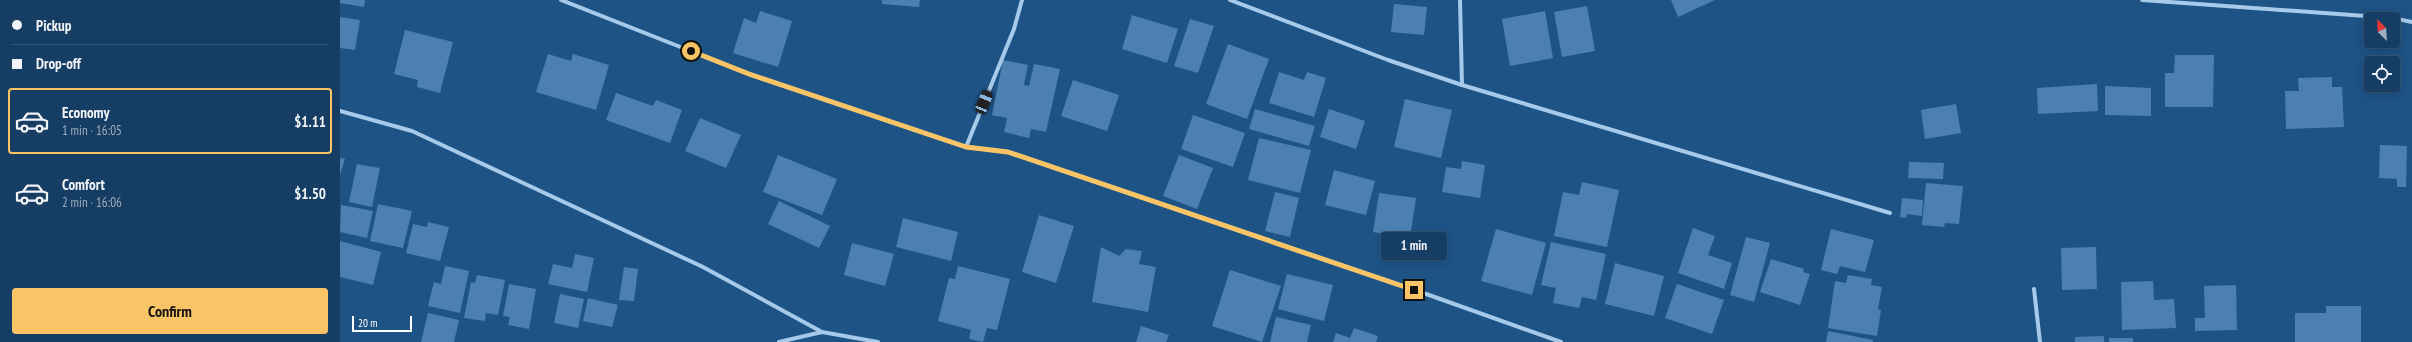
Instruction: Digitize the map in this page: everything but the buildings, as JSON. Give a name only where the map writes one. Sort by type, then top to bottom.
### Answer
[{"type":"street","points":[[561,0],[749,74],[966,147],[1008,152],[1429,295],[1561,342]]},
{"type":"street","points":[[966,147],[1014,29],[1022,0]]},
{"type":"street","points":[[1230,0],[1388,60],[1462,85],[1890,213]]},
{"type":"street","points":[[1460,0],[1462,85]]},
{"type":"street","points":[[2142,0],[2393,18],[2412,22]]},
{"type":"street","points":[[340,111],[412,130],[702,268],[822,332],[878,342]]},
{"type":"street","points":[[2034,289],[2040,342]]},
{"type":"street","points":[[779,342],[822,332]]},
{"type":"route","points":[[691,51],[749,74],[966,147],[1008,152],[1414,290]]}]
